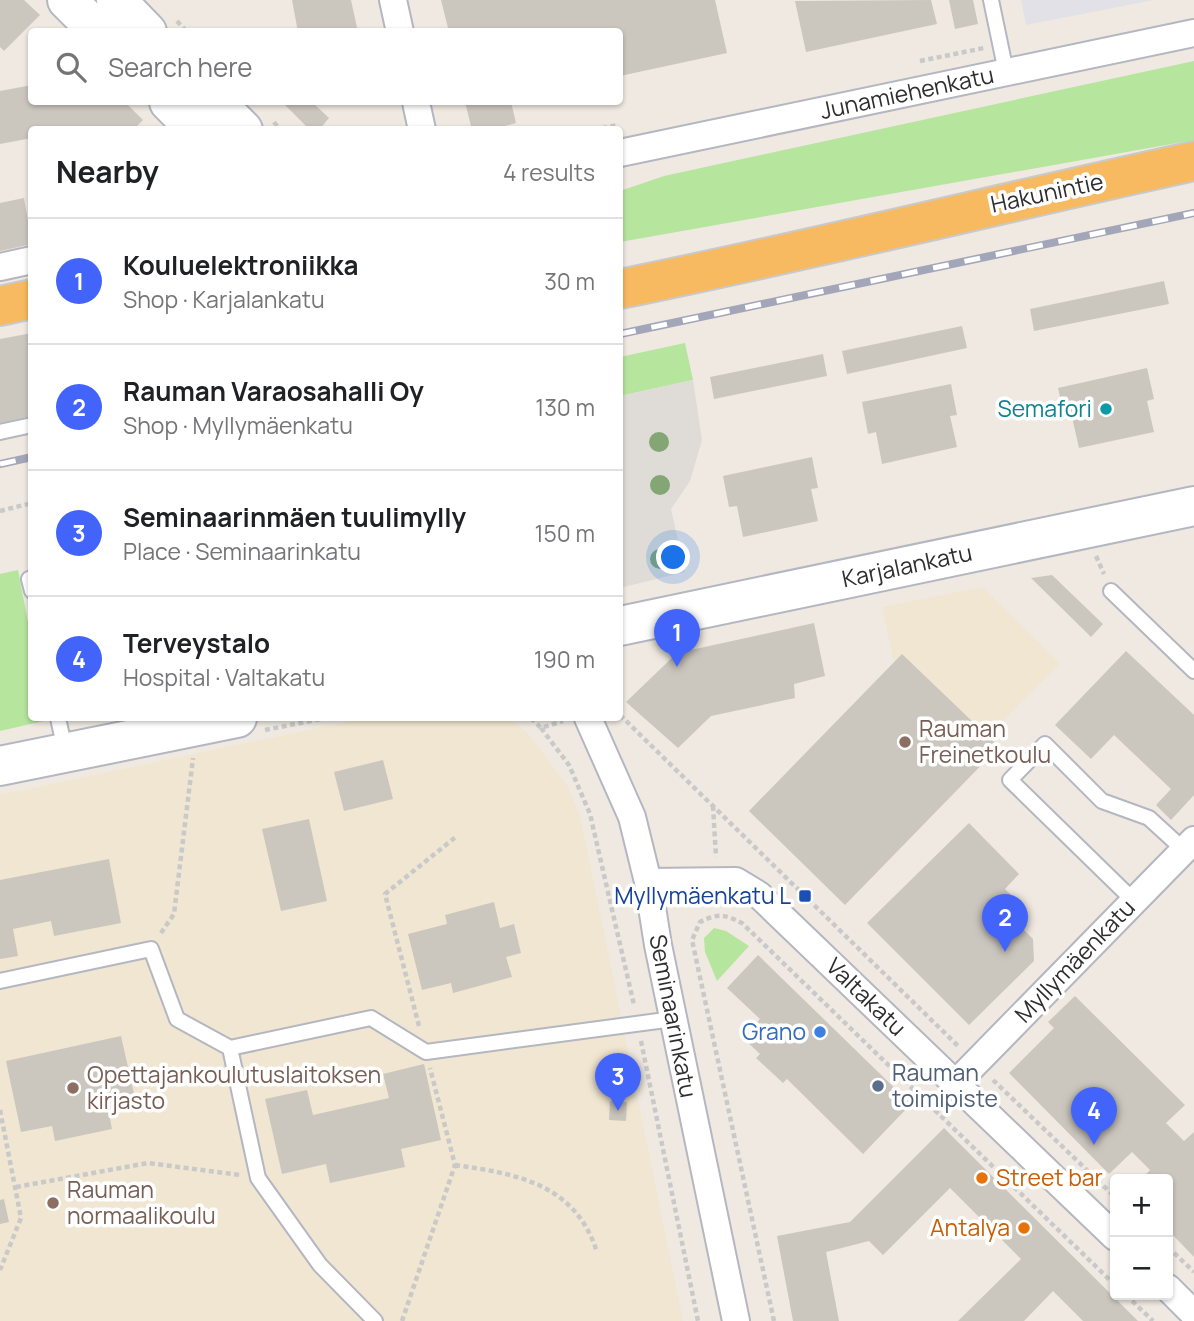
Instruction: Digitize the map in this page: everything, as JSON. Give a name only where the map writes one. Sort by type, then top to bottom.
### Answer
[{"type":"highway","name":"Hakunintie","points":[[623,288],[785,255],[899,225],[1194,161]]},
{"type":"highway","name":"Hakunintie","points":[[623,264],[845,227],[899,225]]},
{"type":"highway","points":[[0,306],[28,300]]},
{"type":"main road","points":[[67,0],[95,28]]},
{"type":"main road","points":[[116,0],[143,28]]},
{"type":"main road","points":[[172,105],[193,126]]},
{"type":"main road","points":[[218,105],[239,126]]},
{"type":"main road","name":"Karjalankatu","points":[[623,625],[1194,506]]},
{"type":"main road","points":[[0,766],[62,735],[206,721]]},
{"type":"street","points":[[393,0],[399,28]]},
{"type":"street","name":"Junamiehenkatu","points":[[623,152],[1194,33]]},
{"type":"street","points":[[417,105],[421,126]]},
{"type":"street","points":[[0,267],[28,261]]},
{"type":"street","name":"Seminaarinkatu","points":[[590,721],[632,817],[648,882],[673,1019],[736,1321]]},
{"type":"street","name":"Myllymäenkatu","points":[[956,1083],[1189,845]]},
{"type":"street","name":"Valtakatu","points":[[648,882],[717,878],[736,881],[759,895],[1110,1232]]},
{"type":"street","points":[[1173,1293],[1194,1314]]},
{"type":"lane","points":[[991,0],[1006,72]]},
{"type":"lane","points":[[0,432],[28,426]]},
{"type":"lane","points":[[1111,591],[1194,671]]},
{"type":"lane","points":[[1133,901],[1010,780],[1045,744],[1102,802],[1149,818],[1189,845]]},
{"type":"lane","points":[[0,981],[151,949],[177,1019],[229,1048],[371,1018],[426,1052],[673,1019]]},
{"type":"lane","points":[[229,1048],[258,1178],[320,1265],[375,1321]]},
{"type":"path","points":[[0,511],[28,504]]},
{"type":"path","points":[[623,718],[1110,1192]]},
{"type":"path","points":[[534,721],[541,728],[564,721]]},
{"type":"path","points":[[151,949],[174,914],[193,754]]},
{"type":"path","points":[[774,1321],[692,940],[700,922],[716,914],[726,915],[742,923],[1110,1280]]},
{"type":"path","points":[[0,1110],[21,1218],[0,1270]]},
{"type":"path","points":[[16,1187],[148,1163],[258,1178]]},
{"type":"path","points":[[455,1164],[513,1173],[559,1195],[590,1229],[597,1252]]},
{"type":"path","points":[[1173,1252],[1194,1272]]},
{"type":"path","points":[[1131,1300],[1153,1321]]},
{"type":"shaded area","points":[[1021,0],[1154,0],[1026,25]]},
{"type":"shaded area","points":[[693,380],[702,440],[690,481],[671,509],[685,572],[623,587],[623,395]]},
{"type":"shaded area","name":"Rauman Freinetkoulu","points":[[982,587],[1060,663],[988,736],[999,747],[845,905],[749,811],[894,662],[882,607]]},
{"type":"shaded area","points":[[351,721],[513,721],[530,736],[568,787],[580,816],[683,1321],[0,1321],[0,795]]},
{"type":"green space","points":[[1194,61],[1194,140],[623,241],[623,190],[664,176]]},
{"type":"green space","points":[[685,343],[693,380],[623,395],[623,356]]},
{"type":"green space","points":[[18,570],[28,622],[28,721],[44,721],[0,731],[0,574]]},
{"type":"green space","points":[[714,928],[726,931],[749,946],[717,981],[705,952],[704,938]]},
{"type":"building","points":[[0,0],[24,0],[40,15],[4,51],[0,47]]},
{"type":"building","points":[[292,0],[351,0],[357,28],[297,28]]},
{"type":"building","points":[[441,0],[715,0],[727,53],[623,75],[623,28],[448,28]]},
{"type":"building","points":[[931,0],[937,24],[806,52],[795,1]]},
{"type":"building","points":[[949,0],[973,0],[978,24],[955,29]]},
{"type":"building","points":[[28,86],[28,105],[128,105],[143,120],[137,126],[28,126],[28,139],[0,144],[0,91]]},
{"type":"building","points":[[285,105],[315,105],[329,118],[322,126],[306,126]]},
{"type":"building","points":[[466,105],[512,105],[516,123],[505,126],[471,126]]},
{"type":"building","points":[[24,198],[28,245],[0,251],[0,203]]},
{"type":"building","points":[[1164,281],[1169,304],[1034,331],[1030,309]]},
{"type":"building","points":[[962,326],[967,348],[847,374],[842,351]]},
{"type":"building","points":[[28,334],[28,417],[0,423],[0,339]]},
{"type":"building","points":[[823,354],[827,376],[714,399],[710,377]]},
{"type":"building","name":"Semafori","points":[[1147,368],[1154,399],[1147,401],[1154,432],[1079,448],[1072,417],[1065,419],[1058,388]]},
{"type":"building","points":[[951,384],[957,415],[950,416],[957,447],[882,464],[876,432],[868,434],[862,402]]},
{"type":"building","points":[[812,457],[818,488],[811,489],[818,521],[743,537],[737,506],[729,507],[723,476]]},
{"type":"building","points":[[1052,575],[1103,624],[1091,637],[1031,578]]},
{"type":"building","points":[[814,623],[825,676],[794,684],[795,698],[711,716],[678,748],[626,702],[677,653]]},
{"type":"building","points":[[1126,651],[1194,715],[1194,795],[1171,820],[1156,805],[1171,789],[1114,735],[1091,759],[1055,725]]},
{"type":"building","name":"Rauman Freinetkoulu","points":[[902,654],[999,747],[845,905],[749,811]]},
{"type":"building","points":[[383,760],[393,799],[344,811],[334,772]]},
{"type":"building","points":[[309,819],[327,901],[281,911],[262,829]]},
{"type":"building","points":[[969,823],[1019,874],[1005,889],[1014,898],[1003,909],[1033,939],[1034,961],[969,1025],[867,923]]},
{"type":"building","points":[[109,859],[121,923],[54,936],[51,921],[13,929],[18,956],[0,959],[0,880]]},
{"type":"building","points":[[494,902],[500,928],[514,924],[521,953],[506,957],[512,977],[453,993],[451,983],[422,990],[408,934],[447,924],[445,915]]},
{"type":"building","points":[[758,955],[911,1104],[863,1154],[787,1079],[783,1083],[756,1058],[760,1054],[743,1038],[760,1019],[727,988]]},
{"type":"building","points":[[1075,996],[1185,1105],[1166,1123],[1184,1141],[1194,1132],[1194,1257],[1173,1235],[1173,1174],[1146,1174],[1150,1170],[1132,1152],[1109,1174],[1009,1073],[1054,1028],[1048,1022]]},
{"type":"building","points":[[121,1036],[137,1107],[109,1113],[112,1129],[55,1141],[52,1126],[21,1132],[6,1061]]},
{"type":"building","points":[[424,1064],[441,1140],[401,1149],[405,1167],[330,1183],[326,1164],[282,1174],[265,1099],[307,1090],[313,1115],[389,1098],[383,1074]]},
{"type":"building","points":[[610,1101],[627,1102],[626,1121],[609,1120]]},
{"type":"building","points":[[944,1128],[1110,1293],[1110,1300],[1117,1300],[1138,1321],[1083,1321],[1053,1291],[1024,1321],[958,1321],[1021,1259],[950,1188],[883,1255],[869,1241],[826,1252],[839,1321],[793,1321],[777,1236],[850,1222]]},
{"type":"building","points":[[4,1199],[9,1222],[0,1224],[0,1200]]},
{"type":"railway","points":[[623,333],[1194,213]]},
{"type":"railway","points":[[0,464],[28,458]]},
{"type":"place","name":"Semafori","points":[[1106,409]]},
{"type":"place","name":"Kouluelektroniikka","points":[[677,667]]},
{"type":"place","name":"Rauman Freinetkoulu","points":[[905,742]]},
{"type":"place","name":"Myllymäenkatu L","points":[[805,896]]},
{"type":"place","name":"Rauman Varaosahalli Oy","points":[[1005,952]]},
{"type":"place","name":"Grano","points":[[820,1032]]},
{"type":"place","name":"Rauman toimipiste","points":[[878,1086]]},
{"type":"place","name":"Opettajankoulutuslaitoksen kirjasto","points":[[73,1088]]},
{"type":"place","name":"Seminaarinmäen tuulimylly","points":[[618,1111]]},
{"type":"place","name":"Terveystalo","points":[[1094,1145]]},
{"type":"place","name":"Street bar","points":[[982,1178]]},
{"type":"place","name":"Rauman normaalikoulu","points":[[53,1203]]},
{"type":"place","name":"Antalya","points":[[1024,1228]]}]
